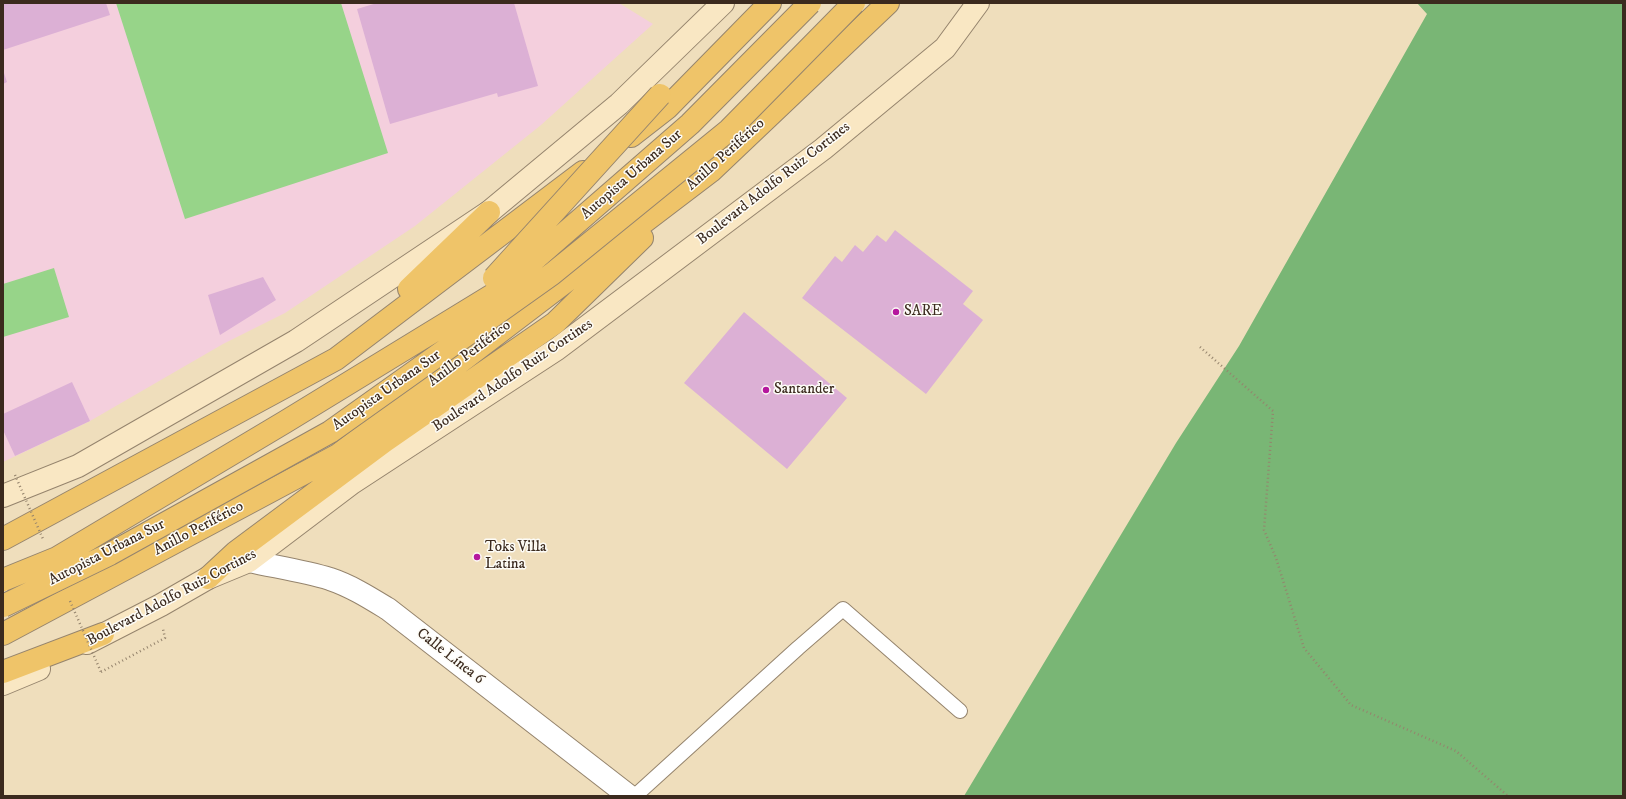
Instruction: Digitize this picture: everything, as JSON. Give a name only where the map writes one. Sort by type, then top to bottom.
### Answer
[{"type":"highway","points":[[463,313],[660,95],[753,3]]},
{"type":"highway","points":[[3,539],[336,359],[668,108],[770,3]]},
{"type":"highway","name":"Autopista Urbana Sur","points":[[3,580],[57,558],[285,422],[496,293],[690,124],[810,3]]},
{"type":"highway","name":"Autopista Urbana Sur","points":[[3,606],[110,554],[336,427],[552,274],[723,135],[854,3]]},
{"type":"highway","name":"Anillo Periférico","points":[[3,634],[338,455],[711,171],[888,3]]},
{"type":"highway","points":[[208,578],[236,552],[379,446],[555,323],[711,171]]},
{"type":"highway","points":[[336,359],[489,212]]},
{"type":"highway","points":[[3,672],[103,634]]},
{"type":"main road","points":[[3,496],[78,466],[296,341],[489,212],[619,104],[723,3]]},
{"type":"main road","name":"Boulevard Adolfo Ruiz Cortines","points":[[3,684],[44,667],[103,634],[161,605],[208,578],[249,561],[352,483],[557,349],[823,149],[945,48],[978,3]]},
{"type":"street","name":"Calle Línea 6","points":[[249,561],[304,572],[332,580],[358,590],[388,609],[629,796]]},
{"type":"lane","points":[[635,796],[798,648],[844,609],[960,711]]},
{"type":"path","points":[[1200,347],[1272,412],[1264,530],[1276,558],[1304,648],[1351,705],[1456,751],[1508,796]]},
{"type":"path","points":[[100,672],[164,638]]},
{"type":"shaded area","points":[[3,3],[619,3],[653,24],[541,125],[415,226],[285,313],[223,344],[90,421],[3,462]]},
{"type":"green space","points":[[116,3],[341,3],[388,153],[185,219]]},
{"type":"green space","points":[[1417,3],[1623,3],[1623,796],[964,796],[1176,443],[1239,346],[1427,14]]},
{"type":"green space","points":[[54,268],[69,317],[3,337],[3,284]]},
{"type":"building","points":[[3,3],[106,3],[110,15],[3,50]]},
{"type":"building","points":[[377,3],[514,3],[538,86],[498,97],[497,93],[390,124],[357,9]]},
{"type":"building","points":[[3,70],[7,82],[3,84]]},
{"type":"building","name":"SARE","points":[[895,230],[973,291],[963,304],[983,320],[926,394],[802,298],[835,256],[842,262],[855,245],[863,252],[877,235],[886,242]]},
{"type":"building","points":[[263,277],[276,300],[220,335],[208,295]]},
{"type":"building","name":"Santander","points":[[744,312],[847,398],[787,469],[684,383]]},
{"type":"building","points":[[72,382],[90,421],[15,456],[3,430],[3,414]]},
{"type":"place","name":"SARE","points":[[896,312]]},
{"type":"place","name":"Santander","points":[[766,390]]},
{"type":"place","name":"Toks Villa Latina","points":[[477,557]]}]
